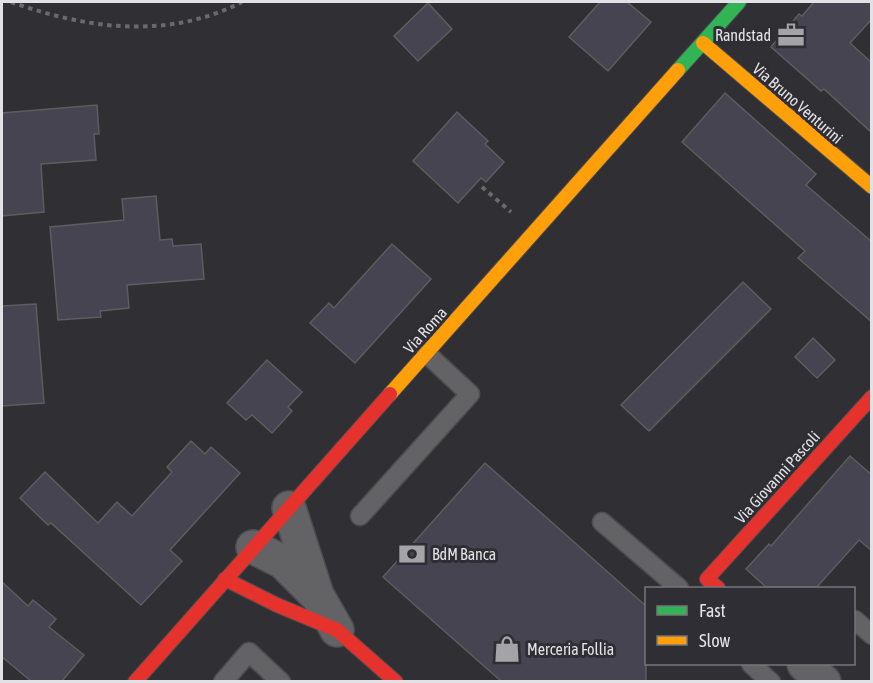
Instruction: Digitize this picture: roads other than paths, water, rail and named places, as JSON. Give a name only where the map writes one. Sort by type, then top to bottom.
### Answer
[{"type":"main road","name":"Via Roma","points":[[135,681],[740,2]]},
{"type":"main road","name":"Via Bruno Venturini","points":[[703,43],[872,187]]},
{"type":"main road","name":"Via Giovanni Pascoli","points":[[713,584],[872,397]]},
{"type":"main road","points":[[225,579],[277,605],[337,630],[396,681]]},
{"type":"street","points":[[289,508],[317,595],[337,630]]},
{"type":"street","points":[[253,547],[283,562],[317,595]]},
{"type":"lane","points":[[360,516],[470,394],[426,353]]},
{"type":"lane","points":[[602,522],[678,587]]},
{"type":"lane","points":[[692,587],[713,584]]},
{"type":"lane","points":[[855,620],[872,635]]},
{"type":"lane","points":[[223,681],[249,652],[281,681]]},
{"type":"lane","points":[[753,665],[771,681]]},
{"type":"place","name":"Randstad","points":[[791,35]]},
{"type":"place","name":"BdM Banca","points":[[412,554]]},
{"type":"place","name":"Merceria Follia","points":[[507,649]]}]
